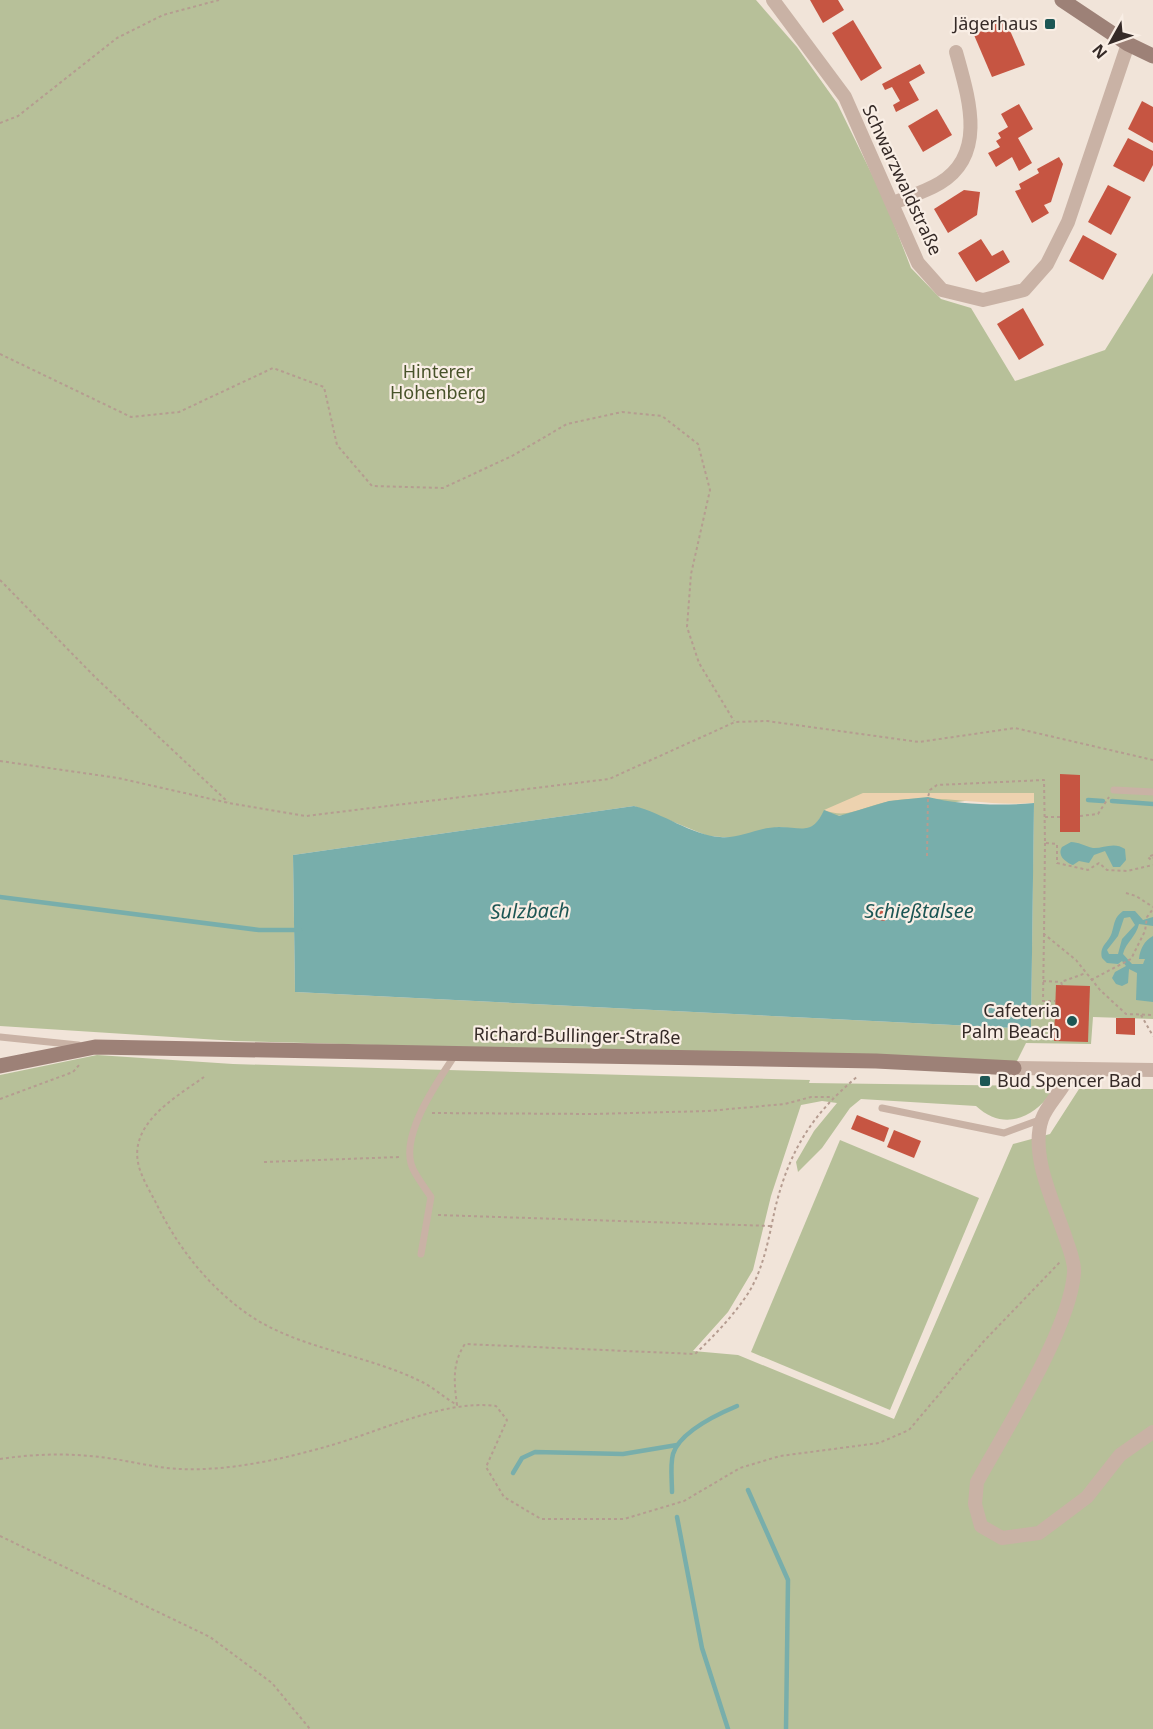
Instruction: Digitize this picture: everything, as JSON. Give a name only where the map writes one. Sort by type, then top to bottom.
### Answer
[{"type":"street","name":"Schwarzwaldstraße","points":[[772,0],[845,97],[918,263],[942,290],[983,300],[1024,290],[1047,264],[1068,222],[1128,44]]},
{"type":"street","points":[[1062,0],[1128,44],[1153,56]]},
{"type":"street","points":[[892,203],[941,182],[958,168],[967,150],[972,126],[969,99],[956,52]]},
{"type":"street","points":[[0,1066],[95,1047]]},
{"type":"street","name":"Richard-Bullinger-Straße","points":[[95,1047],[876,1061],[1014,1068],[1153,1070]]},
{"type":"street","points":[[1071,1069],[1067,1083],[1042,1119],[1039,1151],[1045,1178],[1070,1251],[1074,1272],[1065,1310],[1046,1354],[977,1482],[975,1504],[981,1526],[1002,1538],[1039,1533],[1087,1497],[1120,1455],[1153,1432]]},
{"type":"lane","points":[[1114,790],[1153,792]]},
{"type":"lane","name":"Richard-Bullinger-Straße","points":[[0,1037],[95,1047]]},
{"type":"lane","points":[[421,1254],[431,1197],[412,1167],[412,1139],[420,1113],[455,1054]]},
{"type":"lane","points":[[882,1108],[1004,1133],[1042,1119]]},
{"type":"path","points":[[0,123],[18,116],[117,38],[163,15],[219,0]]},
{"type":"path","points":[[0,354],[131,417],[179,412],[273,369],[283,372],[324,387],[337,445],[372,486],[443,488],[512,456],[567,424],[622,412],[662,416],[698,444],[710,490],[691,574],[687,627],[699,663],[735,722]]},
{"type":"path","points":[[0,580],[96,678],[229,803]]},
{"type":"path","points":[[0,761],[118,778],[229,803],[306,816],[609,779],[735,722],[767,721],[919,742],[1015,728],[1153,760]]},
{"type":"path","points":[[927,856],[928,797],[930,790],[937,785],[1044,780],[1043,1001],[1055,1001]]},
{"type":"path","points":[[1080,816],[1098,814],[1114,790]]},
{"type":"path","points":[[1044,817],[1060,817]]},
{"type":"path","points":[[1045,843],[1057,844],[1057,863],[1062,866],[1088,870],[1098,863],[1107,870],[1128,871],[1153,865]]},
{"type":"path","points":[[1091,980],[1131,959],[1145,928],[1147,917],[1153,908],[1136,896],[1126,893]]},
{"type":"path","points":[[1044,934],[1076,960],[1091,980],[1126,1014],[1153,1015]]},
{"type":"path","points":[[1043,981],[1061,983],[1086,973]]},
{"type":"path","points":[[1141,1015],[1153,1036]]},
{"type":"path","points":[[0,1099],[73,1072],[95,1047]]},
{"type":"path","points":[[456,1405],[454,1376],[457,1355],[465,1344],[695,1354],[722,1329],[750,1291],[764,1259],[789,1162],[810,1123],[833,1097],[876,1061]]},
{"type":"path","points":[[204,1077],[165,1105],[144,1127],[137,1148],[140,1169],[169,1229],[213,1287],[253,1318],[292,1336],[422,1382],[456,1405]]},
{"type":"path","points":[[420,1113],[594,1114],[708,1111],[785,1104],[812,1097],[833,1097]]},
{"type":"path","points":[[264,1161],[412,1157]]},
{"type":"path","points":[[428,1214],[771,1226]]},
{"type":"path","points":[[0,1459],[33,1454],[98,1457],[180,1469],[248,1464],[324,1448],[456,1405],[496,1406],[507,1420],[486,1467],[504,1497],[542,1519],[624,1519],[684,1501],[740,1468],[780,1456],[879,1443],[909,1430],[984,1341],[1070,1251]]},
{"type":"path","points":[[0,1536],[210,1637],[272,1683],[310,1729]]},
{"type":"green space","name":"Hinterer Hohenberg","points":[[0,0],[756,0],[797,47],[837,103],[885,201],[911,268],[941,299],[971,308],[1015,381],[1105,350],[1153,273],[1153,1019],[1093,1017],[1091,1044],[1026,1043],[1016,1063],[235,1041],[0,1026]],"holes":[[[1034,793],[1031,1029],[295,992],[293,855],[634,806],[708,836],[737,837],[779,827],[804,830],[814,826],[820,818]]]},
{"type":"green space","points":[[97,1055],[233,1064],[810,1080],[809,1083],[1044,1086],[1051,1093],[1035,1110],[1016,1119],[1007,1120],[986,1114],[976,1106],[861,1099],[850,1108],[822,1148],[798,1172],[796,1162],[814,1131],[837,1103],[822,1101],[801,1105],[771,1196],[753,1270],[728,1312],[693,1351],[738,1355],[894,1419],[1013,1144],[1050,1134],[1079,1089],[1153,1089],[1153,1729],[0,1729],[0,1075]]},
{"type":"green space","points":[[840,1140],[979,1198],[890,1410],[751,1352]]},
{"type":"sand","points":[[863,793],[1034,793],[1034,803],[1016,804],[926,798],[891,801],[849,813],[833,813],[824,810]]},
{"type":"water","name":"Schießtalsee","points":[[928,797],[981,804],[1034,803],[1031,1029],[295,992],[293,855],[634,806],[698,832],[728,837],[779,827],[811,827],[824,810],[839,816],[889,801]]},
{"type":"water","points":[[1071,842],[1093,848],[1112,845],[1121,847],[1125,849],[1126,860],[1120,867],[1113,867],[1105,851],[1094,855],[1089,863],[1079,861],[1073,865],[1060,853],[1062,847]]},
{"type":"water","points":[[1123,911],[1135,911],[1143,920],[1153,917],[1153,926],[1139,924],[1123,954],[1132,964],[1143,964],[1145,959],[1139,959],[1141,949],[1153,936],[1153,1002],[1136,1000],[1137,973],[1129,969],[1128,983],[1122,986],[1116,984],[1112,978],[1115,972],[1126,966],[1122,961],[1118,964],[1107,963],[1102,958],[1103,947],[1111,936],[1115,920]],"holes":[[[1130,917],[1135,925],[1122,939],[1118,954],[1109,954],[1107,950],[1118,936],[1124,918]]]},
{"type":"building","points":[[810,0],[838,0],[844,10],[823,23]]},
{"type":"building","points":[[1005,19],[1025,65],[992,77],[974,35]]},
{"type":"building","points":[[853,20],[882,68],[861,81],[832,33]]},
{"type":"building","points":[[920,64],[925,73],[909,82],[919,100],[896,112],[893,105],[900,101],[892,87],[885,90],[882,84]]},
{"type":"building","points":[[1142,101],[1153,107],[1153,143],[1128,129]]},
{"type":"building","points":[[1019,104],[1033,129],[1018,138],[1032,163],[1019,171],[1012,157],[996,167],[988,153],[1000,147],[996,141],[1001,138],[998,133],[1008,127],[1001,114]]},
{"type":"building","points":[[937,109],[952,135],[923,152],[908,126]]},
{"type":"building","points":[[1128,138],[1153,151],[1153,165],[1144,182],[1113,166]]},
{"type":"building","points":[[1059,157],[1063,164],[1051,202],[1044,205],[1049,213],[1032,223],[1015,191],[1021,189],[1019,184],[1039,173],[1037,169]]},
{"type":"building","points":[[1108,185],[1131,197],[1111,235],[1088,222]]},
{"type":"building","points":[[964,190],[980,192],[977,215],[948,233],[934,209]]},
{"type":"building","points":[[1083,235],[1117,254],[1103,280],[1069,261]]},
{"type":"building","points":[[981,239],[992,256],[1003,250],[1010,262],[976,282],[958,253]]},
{"type":"building","points":[[1023,308],[1044,345],[1019,360],[997,324]]},
{"type":"building","points":[[1060,774],[1080,775],[1080,832],[1060,832]]},
{"type":"building","points":[[873,906],[887,907],[885,921],[872,919]]},
{"type":"building","name":"Cafeteria Palm Beach","points":[[1056,985],[1090,986],[1088,1042],[1054,1041]]},
{"type":"building","points":[[1116,1018],[1135,1018],[1135,1035],[1116,1034]]},
{"type":"building","points":[[857,1115],[889,1128],[884,1142],[851,1129]]},
{"type":"building","points":[[894,1130],[921,1141],[914,1158],[887,1147]]},
{"type":"waterway","name":"Sulzbach","points":[[1088,800],[1103,801]]},
{"type":"waterway","name":"Sulzbach","points":[[1112,801],[1153,804]]},
{"type":"waterway","name":"Sulzbach","points":[[0,897],[259,930],[300,930]]},
{"type":"waterway","points":[[672,1492],[673,1454],[683,1438],[701,1425],[737,1406]]},
{"type":"waterway","points":[[513,1473],[522,1458],[535,1452],[623,1454],[677,1445]]},
{"type":"waterway","points":[[748,1490],[788,1580],[786,1729]]},
{"type":"waterway","points":[[677,1517],[702,1648],[728,1729]]},
{"type":"place","name":"Jägerhaus","points":[[1050,24]]},
{"type":"place","name":"Cafeteria Palm Beach","points":[[1072,1021]]},
{"type":"place","name":"Bud Spencer Bad","points":[[985,1081]]}]
